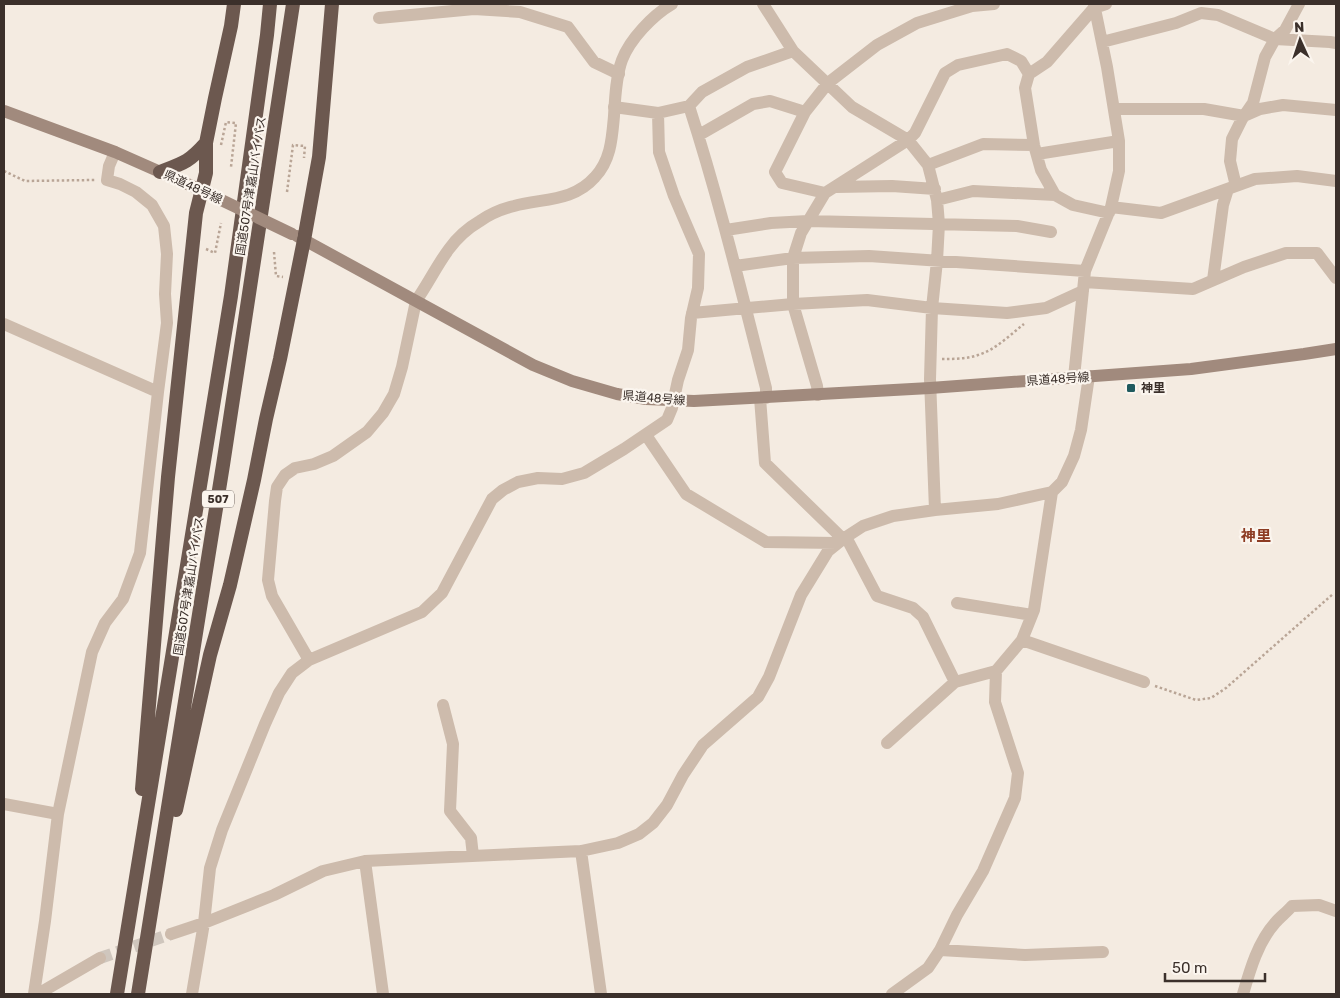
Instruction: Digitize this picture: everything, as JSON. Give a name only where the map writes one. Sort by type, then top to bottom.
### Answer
[{"type":"highway","points":[[130,917],[168,477],[196,212],[207,194],[206,143],[234,4]]},
{"type":"highway","name":"国道507号津嘉山バイパス","points":[[117,994],[231,296],[270,4]]},
{"type":"highway","name":"国道507号津嘉山バイパス","points":[[138,994],[224,465],[293,4]]},
{"type":"highway","points":[[150,920],[185,774],[210,655],[230,585],[280,359],[298,237],[319,157],[332,4]]},
{"type":"highway","points":[[160,172],[190,159],[206,143]]},
{"type":"main road","name":"県道48号線","points":[[4,111],[115,152],[160,172],[298,237],[533,365],[572,381],[617,394],[674,401],[763,398],[930,388],[1191,369],[1336,349]]},
{"type":"street","points":[[309,660],[272,596],[268,580],[278,487],[285,475],[296,468],[314,464],[333,456],[367,432],[383,413],[394,394],[402,367],[416,301],[424,291],[449,248],[465,232],[480,221],[515,206],[568,196],[581,189],[595,177],[607,159],[612,140],[614,107],[621,62],[627,49],[645,26],[664,8],[672,4]]},
{"type":"street","points":[[763,4],[793,51],[852,107],[908,140],[928,165],[936,194],[939,224],[932,308],[930,388],[935,510]]},
{"type":"street","points":[[994,4],[972,6],[917,23],[877,45],[828,83],[805,112],[775,172],[782,183],[830,190],[892,186],[936,194],[974,191],[1055,194],[1073,204],[1110,210],[1161,213],[1255,179],[1297,176],[1336,181]]},
{"type":"street","points":[[1213,280],[1223,205],[1232,187],[1230,161],[1232,139],[1253,103],[1265,57],[1275,39],[1285,30],[1299,4]]},
{"type":"street","points":[[1074,377],[1084,281],[1110,210],[1119,172],[1119,141],[1102,42],[1098,5]]},
{"type":"street","points":[[1029,74],[1047,62],[1098,5]]},
{"type":"street","points":[[378,18],[474,9],[520,12],[568,26],[594,62],[618,74]]},
{"type":"street","points":[[1102,42],[1176,23],[1201,13],[1218,15],[1275,39],[1336,43]]},
{"type":"street","points":[[614,107],[658,113],[689,106],[702,92],[747,67],[793,51]]},
{"type":"street","points":[[818,395],[793,304],[793,258],[801,233],[830,190],[908,140],[915,133],[946,73],[958,65],[1007,54],[1021,61],[1029,74],[1026,88],[1035,149],[1041,170],[1055,194]]},
{"type":"street","points":[[699,135],[753,104],[770,101],[805,112]]},
{"type":"street","points":[[689,106],[709,167],[766,388],[763,398],[765,463],[842,540],[878,596],[913,608],[923,617],[955,682]]},
{"type":"street","points":[[1114,109],[1204,109],[1244,116],[1260,109],[1282,106],[1336,110]]},
{"type":"street","points":[[192,994],[204,923],[210,868],[222,830],[265,724],[279,693],[292,673],[309,660],[422,612],[442,593],[492,499],[503,490],[518,482],[538,478],[562,479],[584,473],[667,420],[688,350],[692,313],[698,288],[699,254],[674,196],[659,152],[658,113]]},
{"type":"street","points":[[928,165],[983,144],[1035,149],[1119,141]]},
{"type":"street","points":[[34,994],[58,814],[92,652],[105,623],[123,599],[140,553],[167,323],[165,294],[167,254],[164,226],[152,205],[136,192],[107,180],[109,166],[115,152]]},
{"type":"street","points":[[726,230],[771,222],[808,221],[1017,226],[1051,232]]},
{"type":"street","points":[[735,266],[793,258],[869,256],[937,261],[1084,281],[1193,289],[1244,267],[1286,253],[1317,253],[1336,278]]},
{"type":"street","points":[[692,313],[867,300],[932,308],[1007,313],[1046,308],[1084,281]]},
{"type":"street","points":[[4,324],[158,392]]},
{"type":"street","points":[[171,934],[274,895],[323,871],[365,861],[581,851],[618,843],[639,834],[653,823],[667,806],[683,775],[703,745],[758,697],[769,677],[801,595],[828,551],[863,526],[893,516],[998,504],[1052,492],[1062,482],[1074,456],[1082,430],[1089,376]]},
{"type":"street","points":[[646,435],[686,494],[766,542],[842,540]]},
{"type":"street","points":[[887,743],[955,682],[996,671],[1022,640],[1034,610],[1052,492]]},
{"type":"street","points":[[957,603],[1032,615]]},
{"type":"street","points":[[1022,640],[1144,682]]},
{"type":"street","points":[[892,994],[928,968],[940,950],[957,915],[984,871],[1015,798],[1018,773],[996,702],[996,671]]},
{"type":"street","points":[[443,705],[453,744],[450,811],[471,838],[473,856]]},
{"type":"street","points":[[4,804],[58,814]]},
{"type":"street","points":[[581,851],[601,994]]},
{"type":"street","points":[[365,861],[383,994]]},
{"type":"street","points":[[1243,994],[1250,969],[1263,942],[1274,923],[1292,906],[1319,905],[1336,911]]},
{"type":"street","points":[[940,950],[1024,956],[1103,952]]},
{"type":"street","points":[[38,994],[100,958]]},
{"type":"path","points":[[220,149],[226,122],[236,123],[231,167]]},
{"type":"path","points":[[287,192],[293,145],[305,146],[303,164]]},
{"type":"path","points":[[4,171],[25,181],[107,180]]},
{"type":"path","points":[[206,249],[215,253],[221,223]]},
{"type":"path","points":[[274,252],[276,276],[285,277]]},
{"type":"path","points":[[931,360],[978,355],[994,347],[1046,308]]},
{"type":"path","points":[[1144,682],[1196,700],[1211,698],[1226,688],[1333,594]]},
{"type":"tunnel","points":[[100,958],[171,934]]},
{"type":"place","name":"神里","points":[[1131,388]]},
{"type":"district","name":"神里","points":[[1256,536]]}]
